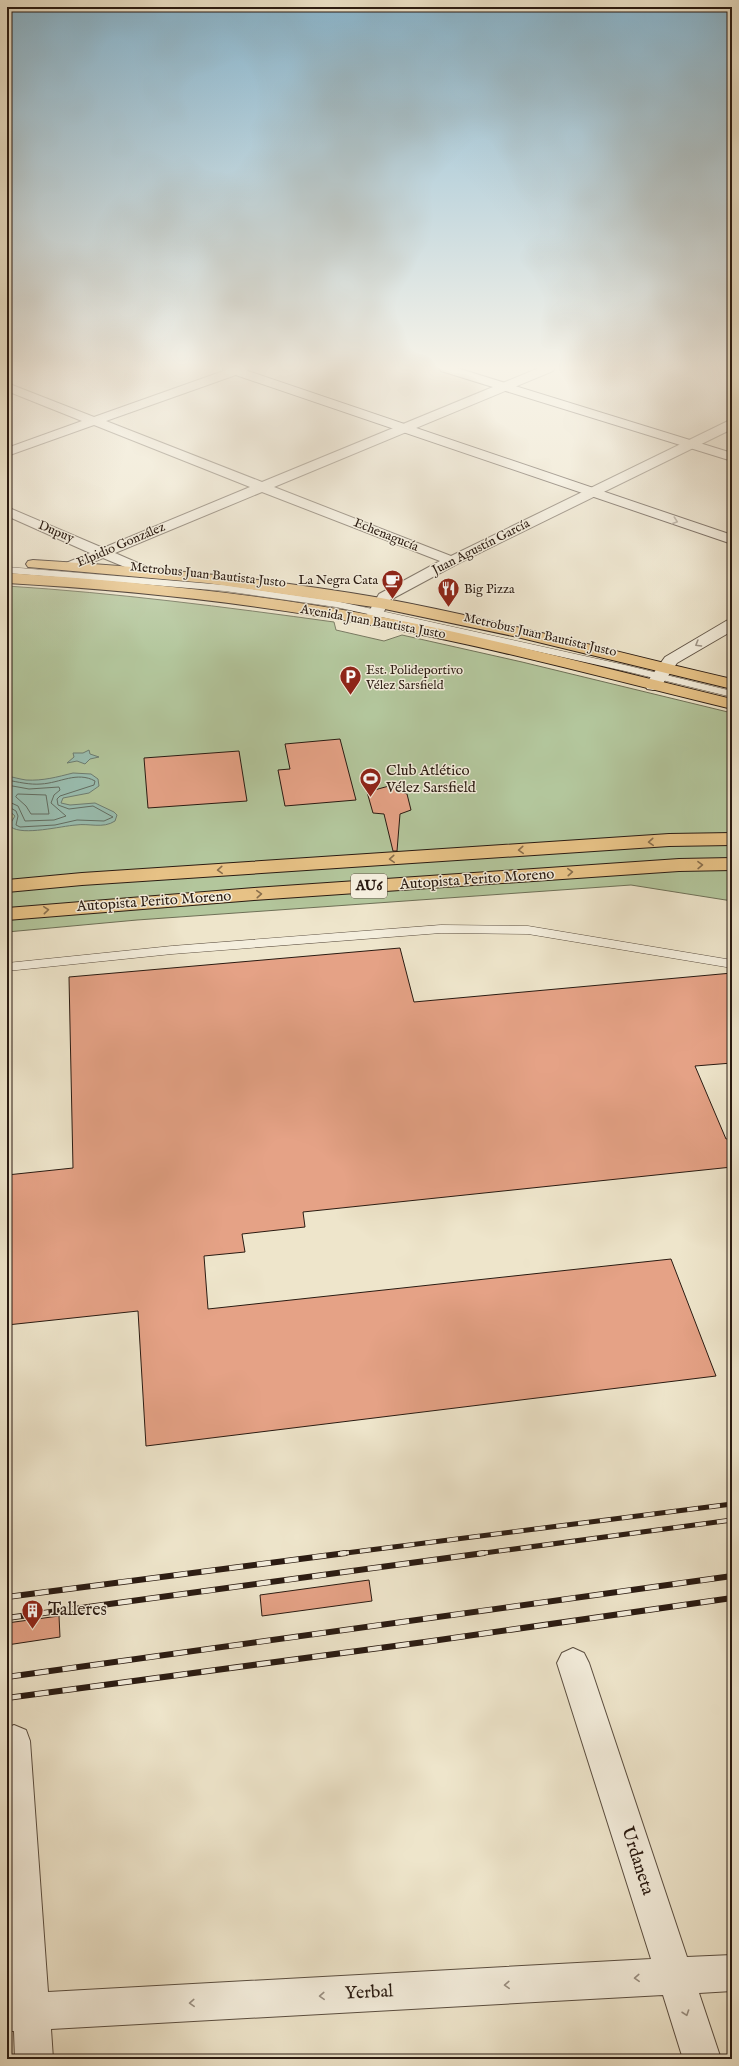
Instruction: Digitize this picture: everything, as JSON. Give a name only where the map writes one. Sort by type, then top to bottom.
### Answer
[{"type":"main road","name":"Avenida Juan Bautista Justo","points":[[7,563],[71,566],[227,581],[376,612],[456,638],[659,676],[732,684]]},
{"type":"main road","name":"Avenida Juan Bautista Justo","points":[[7,578],[144,588],[241,600],[376,612]]},
{"type":"main road","name":"Avenida Juan Bautista Justo","points":[[659,676],[732,704]]},
{"type":"main road","name":"Autopista Perito Moreno","points":[[7,886],[90,879],[661,841],[732,839]]},
{"type":"main road","name":"Autopista Perito Moreno","points":[[7,914],[246,894],[679,865],[732,864]]},
{"type":"street","name":"Echenagucía","points":[[206,464],[452,561]]},
{"type":"street","name":"Elpidio González","points":[[71,566],[314,464]]},
{"type":"street","points":[[510,464],[732,540]]},
{"type":"street","name":"Juan Agustín García","points":[[376,612],[384,597],[452,561],[649,464]]},
{"type":"street","name":"Dupuy","points":[[7,511],[149,573]]},
{"type":"street","points":[[659,676],[671,660],[732,624]]},
{"type":"street","name":"Urdaneta","points":[[573,1663],[702,2059]]},
{"type":"street","points":[[14,1741],[19,2012],[34,2059]]},
{"type":"street","name":"Yerbal","points":[[19,2012],[732,1973]]},
{"type":"lane","name":"Metrobus Juan Bautista Justo","points":[[7,570],[225,588],[336,604],[376,612]]},
{"type":"lane","points":[[659,676],[732,694]]},
{"type":"lane","points":[[7,967],[172,950],[441,929],[528,930],[732,964]]},
{"type":"green space","name":"Club Atlético Vélez Sarsfield","points":[[7,586],[89,592],[171,601],[334,622],[336,630],[384,641],[402,635],[522,662],[732,713],[732,901],[631,885],[137,920],[7,932]]},
{"type":"water","points":[[89,750],[90,754],[99,757],[90,759],[85,764],[77,761],[67,763],[74,757],[73,753],[83,753]]},
{"type":"water","points":[[73,773],[91,774],[98,779],[99,786],[89,793],[63,798],[61,803],[70,805],[95,803],[114,812],[117,815],[115,821],[106,825],[81,825],[33,831],[17,830],[11,827],[10,824],[15,816],[7,809],[7,776],[26,780],[38,780]]},
{"type":"building","points":[[340,739],[356,800],[285,806],[278,770],[290,769],[285,744]]},
{"type":"building","points":[[239,751],[247,801],[148,808],[144,758]]},
{"type":"building","points":[[389,786],[407,794],[411,810],[400,814],[397,851],[393,851],[384,814],[373,813],[367,792]]},
{"type":"building","points":[[400,948],[414,1002],[732,973],[732,1063],[695,1066],[726,1139],[732,1138],[732,1167],[303,1212],[305,1227],[242,1234],[245,1252],[204,1256],[208,1309],[671,1259],[716,1376],[146,1446],[138,1311],[7,1325],[7,1175],[73,1168],[69,977]]},
{"type":"building","points":[[369,1580],[372,1601],[262,1616],[260,1595]]},
{"type":"building","name":"Talleres","points":[[59,1616],[60,1637],[7,1645],[7,1623]]},
{"type":"railway","points":[[338,1554],[732,1504]]},
{"type":"railway","points":[[477,1554],[732,1520]]},
{"type":"railway","points":[[7,1597],[346,1553]]},
{"type":"railway","points":[[7,1618],[484,1553]]},
{"type":"railway","points":[[7,1677],[732,1576]]},
{"type":"railway","points":[[7,1698],[432,1641],[732,1598]]},
{"type":"place","name":"La Negra Cata","points":[[393,600]]},
{"type":"place","name":"Big Pizza","points":[[449,608]]},
{"type":"place","name":"Est. Polideportivo Vélez Sarsfield","points":[[350,696]]},
{"type":"place","name":"Club Atlético Vélez Sarsfield","points":[[370,798]]},
{"type":"place","name":"Talleres","points":[[33,1630]]}]
